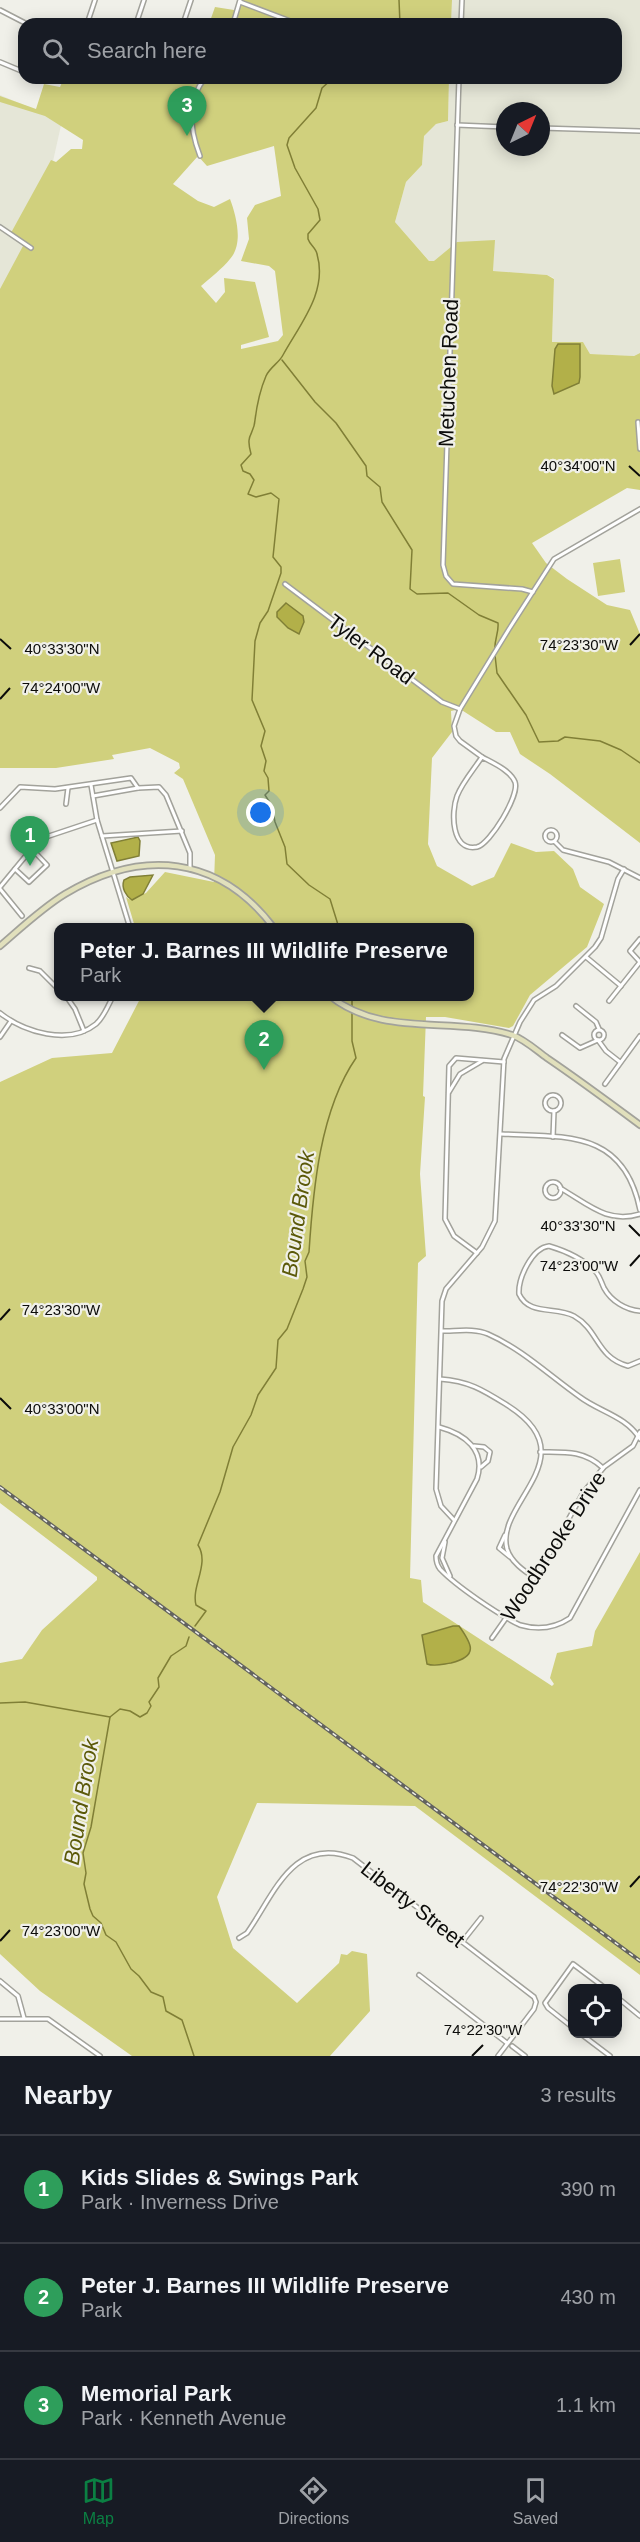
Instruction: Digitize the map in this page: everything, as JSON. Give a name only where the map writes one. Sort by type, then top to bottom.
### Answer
[{"type":"street","points":[[89,18],[94,0]]},
{"type":"street","points":[[138,18],[144,0]]},
{"type":"street","points":[[185,18],[191,0]]},
{"type":"street","points":[[461,18],[462,0]]},
{"type":"street","points":[[235,18],[240,1],[283,18]]},
{"type":"street","points":[[0,10],[18,19]]},
{"type":"street","points":[[0,62],[18,70]]},
{"type":"street","points":[[200,156],[194,139],[192,105],[195,92],[201,84]]},
{"type":"street","name":"Metuchen Road","points":[[459,84],[442,565],[447,578],[460,586],[512,588],[533,592]]},
{"type":"street","points":[[457,125],[496,127]]},
{"type":"street","points":[[550,128],[640,131]]},
{"type":"street","points":[[0,227],[31,248]]},
{"type":"street","points":[[638,422],[640,449]]},
{"type":"street","points":[[482,757],[459,793],[456,805],[456,835],[466,846],[474,848],[487,841],[514,798],[516,789],[512,777],[456,736],[454,726],[460,708],[555,558],[640,509]]},
{"type":"street","name":"Tyler Road","points":[[285,584],[442,702],[460,708]]},
{"type":"street","points":[[0,808],[20,788],[68,788],[131,778],[138,788]]},
{"type":"street","points":[[91,784],[97,820],[129,923]]},
{"type":"street","points":[[93,796],[138,788],[159,787],[166,795],[182,831],[190,853],[190,869]]},
{"type":"street","points":[[66,804],[68,788]]},
{"type":"street","points":[[22,916],[0,888],[15,868],[31,848],[46,837],[97,820]]},
{"type":"street","points":[[102,836],[182,831]]},
{"type":"street","points":[[555,842],[556,832],[548,831],[545,834],[546,840],[551,843],[555,842],[563,850],[591,856],[640,878]]},
{"type":"street","points":[[15,868],[29,882],[47,865],[31,848]]},
{"type":"street","points":[[0,946],[63,896],[112,873],[148,866],[190,869],[222,879],[255,903],[271,923]]},
{"type":"street","points":[[454,1520],[441,1506],[438,1499],[444,1293],[477,1253],[492,1231],[495,1221],[504,1062],[520,1022],[534,1000],[556,986],[586,957],[601,938],[618,879],[624,869]]},
{"type":"street","points":[[609,1001],[640,962],[630,951],[640,939]]},
{"type":"street","points":[[586,957],[621,986]]},
{"type":"street","points":[[29,968],[40,971],[54,985]]},
{"type":"street","points":[[69,1001],[84,1031]]},
{"type":"street","points":[[0,1013],[10,1021],[27,1028],[46,1033],[66,1034],[84,1031],[98,1023],[110,1001]]},
{"type":"street","points":[[338,1001],[371,1018],[406,1023],[471,1026],[515,1036],[640,1125]]},
{"type":"street","points":[[562,1035],[580,1048],[604,1035],[596,1022],[576,1006]]},
{"type":"street","points":[[0,1037],[10,1021]]},
{"type":"street","points":[[599,1029],[594,1035],[620,1062]]},
{"type":"street","points":[[605,1084],[640,1036]]},
{"type":"street","points":[[477,1253],[454,1236],[445,1219],[449,1066],[456,1058],[504,1062]]},
{"type":"street","points":[[448,1094],[460,1074],[482,1060]]},
{"type":"street","points":[[551,1096],[557,1097],[561,1102],[559,1109],[554,1111],[547,1109],[545,1105],[547,1098],[551,1096]]},
{"type":"street","points":[[553,1137],[554,1111]]},
{"type":"street","points":[[500,1134],[553,1137],[590,1143],[608,1153],[624,1168],[638,1190],[640,1211],[622,1218],[606,1215],[560,1188],[556,1183],[546,1186],[546,1193],[549,1197],[556,1197],[560,1193],[560,1188]]},
{"type":"street","points":[[640,1311],[630,1310],[620,1304],[606,1291],[594,1270],[575,1256],[557,1249],[545,1246],[538,1250],[521,1278],[519,1294],[527,1304],[545,1310],[571,1314],[590,1327],[599,1347],[616,1361],[628,1366],[640,1361]]},
{"type":"street","points":[[442,1331],[476,1331],[490,1335],[553,1376],[589,1404],[627,1423],[640,1435]]},
{"type":"street","points":[[440,1379],[472,1384],[522,1414],[533,1429],[540,1452],[536,1475],[499,1548],[535,1578]]},
{"type":"street","points":[[439,1427],[455,1432],[474,1446],[484,1447],[490,1452],[488,1461],[479,1469]]},
{"type":"street","name":"Woodbrooke Drive","points":[[492,1638],[535,1578],[583,1493],[603,1468],[633,1446],[640,1435]]},
{"type":"street","points":[[474,1446],[479,1458],[477,1479],[436,1559],[441,1570],[506,1618],[530,1628],[552,1627],[570,1618],[640,1490]]},
{"type":"street","points":[[540,1452],[575,1452],[595,1460],[603,1468]]},
{"type":"street","points":[[506,1534],[506,1547],[511,1558]]},
{"type":"street","points":[[446,1538],[442,1558],[451,1577]]},
{"type":"street","name":"Liberty Street","points":[[239,1938],[247,1934],[281,1878],[290,1868],[307,1858],[332,1853],[347,1856],[359,1862],[534,1996],[536,2002],[534,2009],[510,2045]]},
{"type":"street","points":[[462,1942],[481,1918]]},
{"type":"street","points":[[568,2023],[548,2008],[546,2003],[573,1964],[599,1984]]},
{"type":"street","points":[[419,1975],[525,2056]]},
{"type":"street","points":[[0,1981],[18,1996],[24,2019]]},
{"type":"street","points":[[622,2001],[640,2016]]},
{"type":"street","points":[[0,2019],[48,2019],[100,2056]]},
{"type":"street","points":[[586,2038],[610,2056]]},
{"type":"street","points":[[498,2056],[510,2045]]},
{"type":"shaded area","points":[[240,0],[452,0],[451,18],[211,18],[215,7],[235,12]]},
{"type":"shaded area","points":[[452,0],[640,0],[640,353],[634,356],[590,354],[583,342],[552,342],[554,278],[547,275],[493,271],[494,240],[431,263],[395,222],[406,182],[422,165],[424,136],[436,124],[448,121],[449,84],[622,84],[622,18],[451,18]]},
{"type":"shaded area","points":[[44,84],[60,87],[61,84],[449,84],[448,121],[436,124],[424,136],[422,165],[406,182],[395,222],[429,261],[434,261],[457,242],[495,240],[493,271],[547,275],[554,279],[552,342],[583,342],[590,354],[634,356],[640,353],[640,490],[627,488],[532,543],[546,563],[567,579],[607,605],[630,610],[640,634],[640,843],[550,774],[520,754],[510,732],[496,732],[460,709],[451,711],[452,732],[432,758],[428,844],[437,866],[472,886],[494,877],[511,843],[536,852],[554,851],[573,869],[580,887],[604,904],[587,947],[530,995],[513,1026],[509,1028],[445,1017],[426,1017],[423,1096],[425,1097],[420,1174],[426,1256],[418,1263],[410,1578],[421,1580],[423,1602],[552,1686],[554,1684],[550,1678],[557,1653],[592,1646],[595,1631],[640,1552],[640,1975],[415,1806],[257,1803],[217,1897],[233,1948],[297,2003],[339,1963],[341,1954],[347,1955],[352,1951],[367,1954],[370,2011],[330,2056],[132,2056],[40,1991],[0,1954],[0,1663],[22,1659],[42,1630],[97,1580],[97,1577],[0,1503],[0,1082],[52,1058],[112,1053],[139,1001],[474,1001],[474,923],[134,923],[126,897],[129,899],[146,893],[165,872],[214,882],[215,855],[183,779],[174,773],[180,768],[179,763],[150,748],[112,755],[114,759],[56,768],[0,768],[0,289],[23,246],[8,231],[12,231],[51,160],[56,162],[71,149],[82,149],[83,140],[45,116],[0,102],[0,96],[36,109]],"holes":[[[274,146],[281,196],[255,205],[247,218],[249,239],[241,261],[269,266],[275,271],[283,335],[278,341],[241,349],[241,345],[269,337],[255,282],[224,278],[225,292],[216,303],[201,286],[227,263],[237,246],[238,229],[230,199],[214,207],[198,201],[173,184],[198,156],[207,166]]]},
{"type":"shaded area","points":[[0,95],[62,121],[41,215],[0,312]]},
{"type":"shaded area","points":[[558,344],[580,344],[580,377],[579,383],[554,394],[552,386],[555,349]]},
{"type":"shaded area","points":[[620,559],[625,592],[598,596],[593,563]]},
{"type":"shaded area","points":[[286,603],[303,616],[304,622],[299,634],[288,628],[277,617],[277,612]]},
{"type":"shaded area","points":[[138,837],[139,856],[117,861],[111,843]]},
{"type":"shaded area","points":[[153,875],[143,894],[132,900],[128,896],[124,889],[124,880],[130,877]]},
{"type":"shaded area","points":[[459,1626],[467,1638],[470,1644],[469,1653],[466,1657],[451,1663],[427,1664],[422,1635]]},
{"type":"waterway","name":"Bound Brook","points":[[399,0],[400,18]]},
{"type":"waterway","name":"Bound Brook","points":[[326,84],[322,88],[316,108],[289,138],[287,145],[295,168],[318,209],[320,220],[308,234],[308,239],[317,254],[319,281],[311,307],[281,358],[266,376],[249,438],[251,454],[241,465],[243,471],[250,474],[254,480],[248,494],[256,497],[271,493],[279,499],[273,557],[281,567],[281,573],[255,641],[252,700],[265,731],[261,746],[266,761],[264,771],[268,778],[269,791],[265,795],[272,806],[275,822],[285,847],[287,864],[309,885],[330,899],[337,923]]},
{"type":"waterway","points":[[282,360],[315,402],[336,423],[366,466],[367,476],[380,487],[382,502],[412,550],[410,589],[417,594],[448,593],[479,615],[498,623],[495,650]]},
{"type":"waterway","points":[[495,655],[497,673],[526,715],[539,742],[558,741],[565,737],[600,741],[621,750],[640,763]]},
{"type":"waterway","name":"Bound Brook","points":[[195,1626],[206,1611],[196,1605],[195,1598],[202,1560],[198,1545],[220,1492],[233,1447],[251,1415],[258,1395],[276,1368],[278,1340],[287,1329],[307,1277],[305,1261],[309,1252],[320,1151],[334,1102],[356,1058],[352,1041],[352,1001]]},
{"type":"waterway","name":"Bound Brook","points":[[189,1637],[186,1646],[171,1656],[158,1678],[159,1687],[149,1702],[151,1706],[147,1713],[140,1717],[130,1711],[120,1709],[110,1717],[91,1827],[83,1853],[86,1873],[84,1884],[93,1916],[101,1923],[106,1935],[116,1942],[131,1969],[151,1992],[163,1997],[166,2011],[182,2020],[194,2056]]},
{"type":"waterway","points":[[0,1703],[25,1702],[110,1717]]},
{"type":"railway","points":[[0,1487],[640,1961]]},
{"type":"place","name":"Memorial Park","points":[[187,136]]},
{"type":"place","name":"Kids Slides & Swings Park","points":[[30,866]]},
{"type":"place","name":"Peter J. Barnes III Wildlife Preserve","points":[[264,1070]]}]
